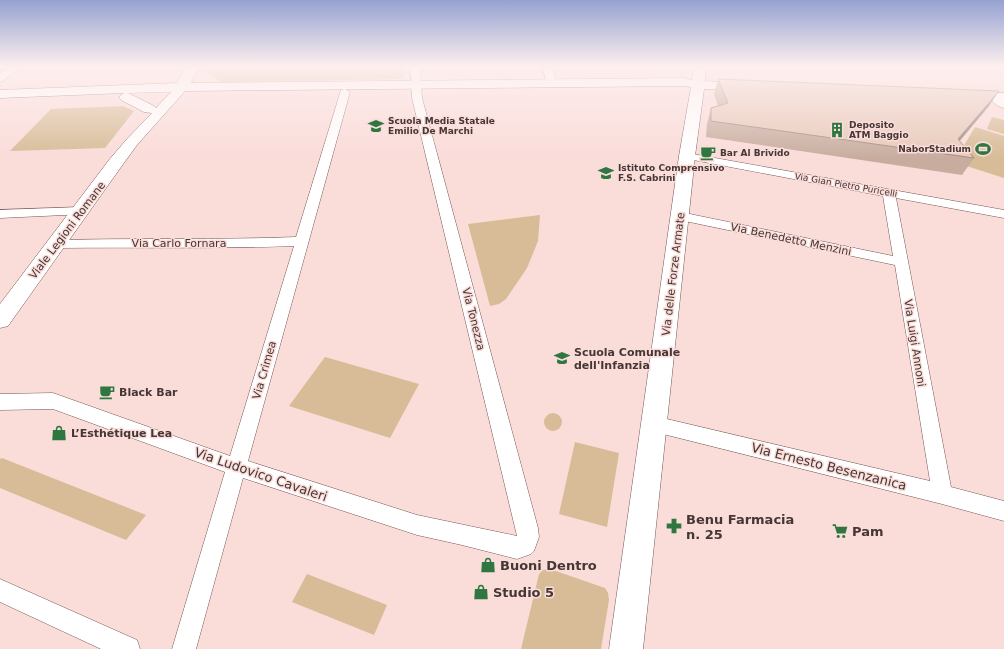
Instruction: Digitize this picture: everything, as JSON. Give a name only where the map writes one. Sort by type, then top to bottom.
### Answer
[{"type":"street","points":[[0,102],[61,97]]},
{"type":"street","points":[[135,97],[149,109]]},
{"type":"street","name":"Viale Legioni Romane","points":[[134,141],[149,109],[162,97]]},
{"type":"street","name":"Viale Legioni Romane","points":[[0,320],[166,97]]},
{"type":"street","name":"Via Crimea","points":[[184,649],[343,97]]},
{"type":"street","name":"Via Tonezza","points":[[419,97],[527,528],[528,536],[526,543],[523,546]]},
{"type":"street","points":[[687,97],[695,103]]},
{"type":"street","name":"Via delle Forze Armate","points":[[626,649],[687,156],[696,97]]},
{"type":"street","points":[[973,97],[1001,100]]},
{"type":"street","name":"Via Gian Pietro Puricelli","points":[[687,156],[1004,214]]},
{"type":"street","name":"Via Luigi Annoni","points":[[889,192],[942,494]]},
{"type":"street","points":[[0,214],[81,211]]},
{"type":"street","name":"Via Benedetto Menzini","points":[[680,216],[901,262]]},
{"type":"street","name":"Via Carlo Fornara","points":[[57,244],[154,242],[220,244],[302,241]]},
{"type":"street","name":"Via Ludovico Cavaleri","points":[[0,402],[53,401],[237,467],[417,525],[462,534],[510,548],[523,546]]},
{"type":"street","name":"Via Ernesto Besenzanica","points":[[654,424],[942,494],[1004,511]]},
{"type":"street","points":[[0,590],[128,649]]},
{"type":"shaded area","points":[[123,106],[134,111],[105,148],[10,151],[51,109]]},
{"type":"shaded area","points":[[992,117],[1004,120],[1004,134],[987,129]]},
{"type":"shaded area","name":"NaborStadium","points":[[975,127],[1004,136],[1004,178],[954,162]]},
{"type":"shaded area","points":[[540,215],[538,241],[527,268],[506,299],[499,304],[490,306],[468,224]]},
{"type":"shaded area","points":[[325,357],[419,384],[390,438],[289,406]]},
{"type":"shaded area","points":[[553,413],[559,416],[562,422],[559,428],[553,431],[547,428],[544,422],[547,416]]},
{"type":"shaded area","points":[[575,442],[619,453],[607,527],[559,514]]},
{"type":"shaded area","points":[[2,458],[146,515],[126,540],[0,488],[0,459]]},
{"type":"shaded area","points":[[550,569],[605,588],[608,593],[609,600],[601,649],[521,649],[539,574],[543,570]]},
{"type":"shaded area","points":[[307,574],[387,605],[374,635],[292,602]]},
{"type":"building","name":"Deposito ATM Baggio","points":[[726,97],[994,97],[958,139],[974,158],[711,121],[711,108],[728,103]]},
{"type":"place","name":"Scuola Media Statale Emilio De Marchi","points":[[376,126]]},
{"type":"place","name":"Deposito ATM Baggio","points":[[837,130]]},
{"type":"place","name":"NaborStadium","points":[[983,149]]},
{"type":"place","name":"Bar Al Brivido","points":[[708,153]]},
{"type":"place","name":"Istituto Comprensivo F.S. Cabrini","points":[[606,173]]},
{"type":"place","name":"Scuola Comunale dell'Infanzia","points":[[562,358]]},
{"type":"place","name":"Black Bar","points":[[107,392]]},
{"type":"place","name":"L’Esthétique Lea","points":[[59,433]]},
{"type":"place","name":"Benu Farmacia n. 25","points":[[674,526]]},
{"type":"place","name":"Pam","points":[[840,531]]},
{"type":"place","name":"Buoni Dentro","points":[[488,565]]},
{"type":"place","name":"Studio 5","points":[[481,592]]}]
